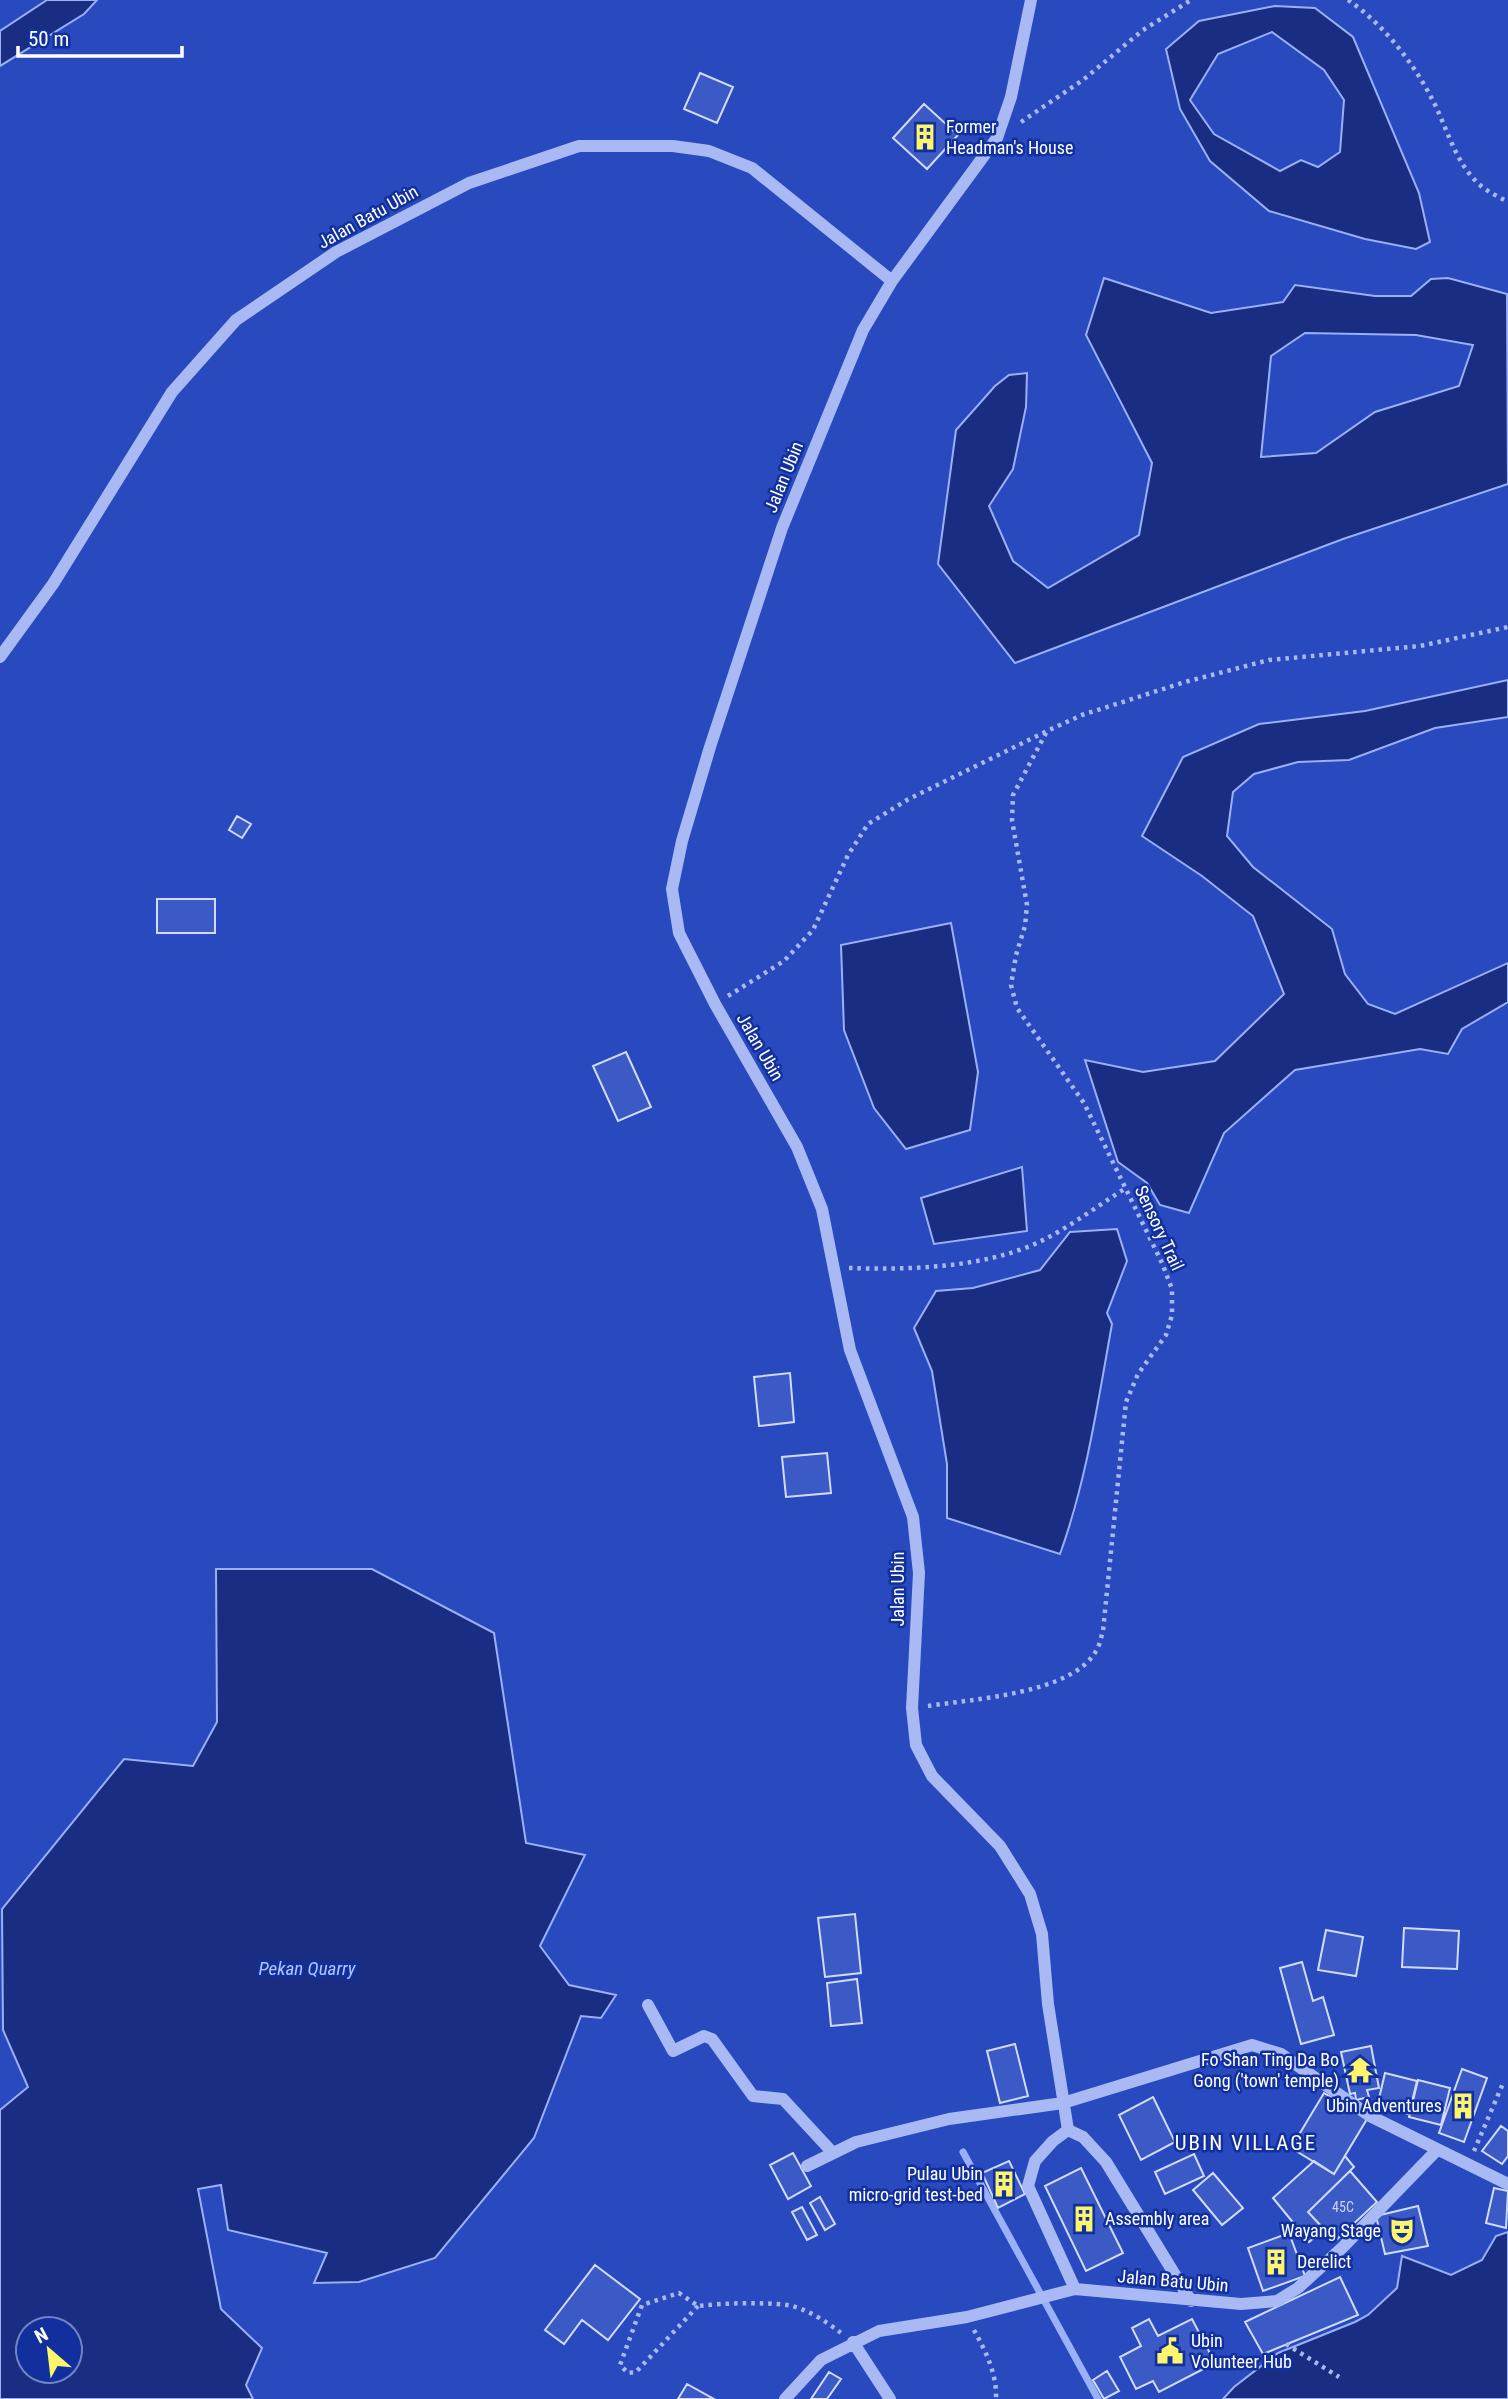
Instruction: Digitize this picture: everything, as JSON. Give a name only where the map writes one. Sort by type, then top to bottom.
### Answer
[{"type":"street","name":"Jalan Ubin","points":[[1031,0],[1011,97],[997,138],[892,281],[863,330],[782,528],[710,747],[682,841],[673,889],[679,933],[715,1004],[797,1147],[822,1209],[850,1350],[913,1517],[919,1573],[912,1708],[916,1745],[932,1776],[1000,1846],[1030,1894],[1042,1934],[1048,2004],[1068,2130]]},
{"type":"street","name":"Jalan Batu Ubin","points":[[0,657],[53,584],[172,392],[236,320],[336,252],[470,183],[579,146],[673,146],[709,151],[752,168],[892,281]]},
{"type":"street","points":[[648,2005],[673,2051],[704,2036],[712,2039],[753,2096],[783,2099],[833,2153]]},
{"type":"street","points":[[807,2166],[856,2142],[949,2119],[1063,2103],[1252,2045],[1281,2054],[1370,2116],[1508,2184]]},
{"type":"street","points":[[1075,2289],[1028,2186],[1035,2161],[1054,2140],[1068,2130],[1083,2137],[1106,2162],[1191,2301]]},
{"type":"street","name":"Jalan Batu Ubin","points":[[785,2399],[821,2360],[853,2342],[879,2332],[967,2317],[1075,2289],[1241,2304],[1277,2301],[1298,2288],[1372,2218],[1437,2150]]},
{"type":"street","points":[[853,2342],[890,2399]]},
{"type":"path","points":[[997,138],[1083,80],[1143,30],[1191,0]]},
{"type":"path","points":[[1348,0],[1363,10],[1398,48],[1431,96],[1456,153],[1480,186],[1508,202]]},
{"type":"path","points":[[715,1004],[784,961],[813,930],[848,855],[868,824],[907,800],[1047,730],[1082,715],[1185,682],[1269,660],[1420,646],[1508,626]]},
{"type":"path","name":"Sensory Trail","points":[[912,1708],[1028,1691],[1059,1681],[1082,1667],[1096,1652],[1104,1630],[1126,1402],[1138,1374],[1166,1335],[1172,1315],[1171,1289],[1162,1263],[1126,1188],[1072,1082],[1017,1008],[1011,985],[1025,926],[1027,905],[1012,820],[1013,795],[1047,730]]},
{"type":"path","points":[[834,1267],[889,1269],[988,1260],[1039,1242],[1126,1188]]},
{"type":"path","points":[[1468,2165],[1504,2081]]},
{"type":"path","points":[[698,2306],[679,2293],[642,2305],[620,2365],[628,2373],[636,2372],[698,2306],[723,2303],[789,2305],[827,2322],[853,2342]]},
{"type":"path","points":[[967,2317],[988,2357],[996,2399]]},
{"type":"path","points":[[1286,2344],[1339,2377]]},
{"type":"shaded area","points":[[0,0],[47,0],[0,31]]},
{"type":"shaded area","points":[[97,0],[1508,0],[1508,301],[1506,294],[1431,279],[1412,296],[1283,302],[1211,313],[1104,279],[1107,380],[1152,463],[1139,535],[1049,588],[1013,561],[988,506],[1013,469],[1009,375],[995,386],[956,430],[1016,663],[1343,539],[1508,484],[1508,680],[1365,711],[1259,724],[1143,836],[1254,916],[1284,994],[1216,1061],[1143,1072],[1086,1060],[1118,1162],[1147,1183],[1160,1205],[1188,1213],[1224,1133],[1295,1070],[1420,1049],[1448,1054],[1462,1029],[1508,1002],[1508,2232],[1496,2237],[1483,2260],[1451,2275],[1397,2288],[1368,2315],[1278,2353],[1234,2387],[1223,2399],[253,2399],[246,2385],[262,2348],[221,2309],[198,2189],[221,2185],[228,2230],[328,2253],[314,2282],[534,2138],[581,2016],[616,1996],[569,1985],[540,1946],[585,1856],[526,1844],[494,1633],[216,1569],[217,1722],[193,1766],[3,2030],[28,2087],[0,2110],[0,66],[84,14]],"holes":[[[1315,8],[1352,37],[1383,106],[1430,242],[1269,211],[1210,161],[1180,109],[1199,21]],[[1127,1261],[1107,1314],[1093,1431],[1075,1512],[1060,1554],[947,1518],[947,1464],[932,1371],[914,1328],[936,1291],[973,1288],[1040,1270]]]},
{"type":"shaded area","points":[[1272,32],[1324,70],[1344,100],[1340,152],[1318,167],[1301,160],[1280,171],[1214,134],[1190,100],[1218,54]]},
{"type":"shaded area","points":[[1305,333],[1416,335],[1473,344],[1459,386],[1375,412],[1316,453],[1261,457],[1271,355]]},
{"type":"shaded area","points":[[1508,717],[1508,963],[1395,1014],[1368,1004],[1345,974],[1332,929],[1253,867],[1227,836],[1233,792],[1254,774],[1298,762],[1349,760],[1435,728]]},
{"type":"water","points":[[47,0],[97,0],[84,14],[0,66],[0,31]]},
{"type":"water","points":[[1275,6],[1315,8],[1353,37],[1419,193],[1430,242],[1416,249],[1365,239],[1269,211],[1210,161],[1180,109],[1166,49],[1199,21]],"holes":[[[1272,32],[1324,70],[1344,100],[1340,152],[1318,167],[1301,160],[1280,171],[1214,134],[1190,100],[1218,54]]]},
{"type":"water","points":[[1104,278],[1211,313],[1283,302],[1295,285],[1375,296],[1411,296],[1431,279],[1448,278],[1507,294],[1508,484],[1343,539],[1015,663],[938,564],[956,430],[995,386],[1009,375],[1027,373],[1026,407],[1013,469],[989,506],[1013,561],[1048,588],[1139,535],[1152,463],[1086,335]],"holes":[[[1305,333],[1416,335],[1473,345],[1459,386],[1375,412],[1316,453],[1261,457],[1271,356]]]},
{"type":"water","points":[[1508,680],[1508,717],[1435,728],[1349,760],[1298,762],[1254,774],[1233,792],[1227,836],[1253,867],[1332,929],[1345,974],[1368,1004],[1395,1014],[1508,963],[1508,1002],[1462,1029],[1448,1054],[1420,1049],[1295,1070],[1224,1133],[1189,1213],[1160,1205],[1147,1183],[1118,1162],[1085,1060],[1143,1072],[1215,1061],[1284,994],[1253,916],[1202,876],[1142,836],[1183,757],[1259,724],[1365,711]]},
{"type":"water","points":[[951,923],[978,1072],[970,1130],[906,1149],[874,1108],[844,1030],[841,945]]},
{"type":"water","points":[[1022,1167],[1027,1231],[934,1244],[921,1198]]},
{"type":"water","points":[[1117,1229],[1127,1261],[1107,1313],[1112,1324],[1091,1440],[1078,1497],[1060,1554],[947,1518],[947,1464],[932,1371],[914,1328],[936,1291],[973,1288],[1040,1270],[1070,1232]]},
{"type":"water","name":"Pekan Quarry","points":[[216,1569],[372,1569],[494,1633],[526,1843],[585,1855],[540,1946],[569,1985],[616,1995],[601,2018],[581,2016],[534,2138],[435,2258],[359,2282],[314,2283],[327,2253],[228,2230],[221,2185],[198,2189],[221,2309],[262,2348],[246,2385],[253,2399],[0,2399],[0,2110],[28,2087],[3,2030],[2,1909],[124,1759],[193,1766],[217,1722]]},
{"type":"water","points":[[1508,2232],[1508,2399],[1223,2399],[1234,2387],[1278,2353],[1368,2315],[1397,2288],[1402,2256],[1451,2275],[1482,2260],[1496,2236]]},
{"type":"building","points":[[700,73],[733,87],[717,123],[684,109]]},
{"type":"building","name":"Former Headman's House","points":[[924,104],[958,135],[927,169],[893,138]]},
{"type":"building","points":[[237,816],[251,824],[242,838],[229,830]]},
{"type":"building","points":[[157,899],[215,899],[215,933],[157,933]]},
{"type":"building","points":[[626,1052],[651,1107],[618,1121],[593,1066]]},
{"type":"building","points":[[790,1373],[794,1422],[759,1426],[754,1377]]},
{"type":"building","points":[[827,1453],[831,1493],[786,1497],[782,1457]]},
{"type":"building","points":[[855,1914],[861,1973],[825,1977],[818,1918]]},
{"type":"building","points":[[1404,1928],[1459,1931],[1457,1969],[1402,1967]]},
{"type":"building","points":[[1326,1930],[1363,1937],[1356,1976],[1318,1970]]},
{"type":"building","points":[[1302,1962],[1313,2001],[1323,1997],[1334,2035],[1301,2044],[1280,1968]]},
{"type":"building","points":[[857,1979],[862,2023],[831,2026],[827,1983]]},
{"type":"building","points":[[1015,2044],[1028,2096],[1000,2103],[987,2051]]},
{"type":"building","name":"Fo Shan Ting Da Bo Gong ('town' temple)","points":[[1371,2046],[1379,2088],[1367,2090],[1369,2097],[1356,2100],[1355,2093],[1350,2094],[1341,2052]]},
{"type":"building","name":"Ubin Adventures","points":[[1462,2069],[1487,2078],[1464,2142],[1439,2133]]},
{"type":"building","points":[[1385,2073],[1417,2081],[1409,2114],[1377,2107]]},
{"type":"building","points":[[1418,2080],[1450,2088],[1441,2125],[1409,2117]]},
{"type":"building","points":[[1324,2093],[1367,2119],[1334,2174],[1291,2148]]},
{"type":"building","points":[[1153,2097],[1175,2142],[1141,2160],[1119,2115]]},
{"type":"building","points":[[1501,2126],[1508,2131],[1508,2156],[1502,2164],[1482,2151]]},
{"type":"building","points":[[793,2153],[811,2186],[788,2199],[770,2165]]},
{"type":"building","points":[[1194,2154],[1204,2176],[1165,2194],[1155,2172]]},
{"type":"building","points":[[1345,2156],[1354,2167],[1308,2212],[1324,2229],[1309,2242],[1273,2198],[1314,2161],[1334,2174]]},
{"type":"building","name":"Pulau Ubin micro-grid test-bed","points":[[1009,2161],[1025,2194],[998,2208],[982,2173]]},
{"type":"building","name":"Assembly area","points":[[1081,2168],[1123,2253],[1086,2271],[1045,2186]]},
{"type":"building","points":[[1350,2171],[1377,2202],[1335,2241],[1308,2212]]},
{"type":"building","points":[[1213,2173],[1243,2208],[1222,2225],[1193,2190]]},
{"type":"building","points":[[1494,2188],[1508,2191],[1506,2228],[1486,2223]]},
{"type":"building","points":[[820,2197],[835,2224],[825,2230],[810,2203]]},
{"type":"building","name":"Wayang Stage","points":[[1418,2206],[1428,2246],[1385,2254],[1376,2216]]},
{"type":"building","points":[[802,2207],[817,2235],[807,2240],[792,2212]]},
{"type":"building","name":"Derelict","points":[[1289,2233],[1305,2276],[1263,2291],[1248,2248]]},
{"type":"building","points":[[595,2265],[640,2299],[608,2340],[582,2320],[564,2344],[545,2330]]},
{"type":"building","points":[[1340,2277],[1358,2315],[1263,2354],[1245,2322]]},
{"type":"building","name":"Ubin Volunteer Hub","points":[[1149,2319],[1158,2336],[1192,2319],[1215,2363],[1159,2392],[1153,2381],[1136,2389],[1120,2357],[1141,2346],[1132,2328]]},
{"type":"building","points":[[1107,2371],[1119,2391],[1104,2399],[1093,2380]]},
{"type":"building","points":[[829,2372],[841,2379],[827,2399],[811,2399]]},
{"type":"building","points":[[687,2384],[714,2399],[678,2399]]},
{"type":"waterway","points":[[963,2152],[1098,2399]]},
{"type":"place","name":"Former Headman's House","points":[[925,137]]},
{"type":"place","name":"Fo Shan Ting Da Bo Gong ('town' temple)","points":[[1360,2070]]},
{"type":"place","name":"Ubin Adventures","points":[[1463,2106]]},
{"type":"place","name":"Pulau Ubin micro-grid test-bed","points":[[1004,2184]]},
{"type":"place","name":"Assembly area","points":[[1084,2219]]},
{"type":"place","name":"Wayang Stage","points":[[1402,2231]]},
{"type":"place","name":"Derelict","points":[[1276,2262]]},
{"type":"place","name":"Ubin Volunteer Hub","points":[[1170,2351]]},
{"type":"district","name":"UBIN VILLAGE","points":[[1246,2143]]}]
